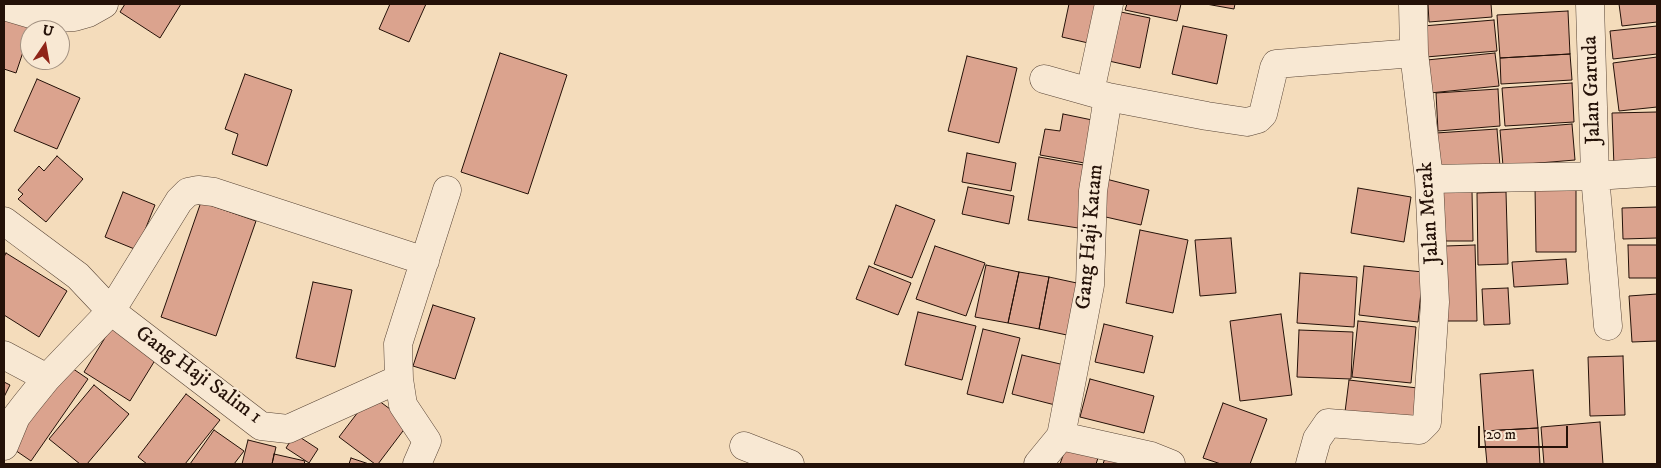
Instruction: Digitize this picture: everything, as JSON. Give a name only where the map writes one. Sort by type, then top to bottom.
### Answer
[{"type":"street","points":[[4,6],[31,14],[58,18],[74,17],[88,13],[104,4]]},
{"type":"street","name":"Gang Haji Katam","points":[[1061,436],[1090,285],[1099,94],[1108,4]]},
{"type":"street","name":"Jalan Merak","points":[[1310,464],[1317,439],[1328,423],[1419,430],[1427,422],[1435,302],[1429,179],[1414,53],[1413,4]]},
{"type":"street","name":"Jalan Garuda","points":[[1590,4],[1595,176],[1608,326]]},
{"type":"street","points":[[1044,79],[1099,94],[1207,116],[1247,122],[1258,119],[1263,114],[1276,64],[1414,53]]},
{"type":"street","points":[[1429,179],[1595,176],[1657,172]]},
{"type":"street","points":[[4,446],[16,417],[47,378],[111,311],[179,201],[188,192],[198,190],[214,192],[425,261]]},
{"type":"street","points":[[422,452],[403,405],[399,379],[398,344],[447,190]]},
{"type":"street","name":"Gang Haji Salim 1","points":[[4,222],[78,276],[111,311],[261,426],[288,429],[399,379]]},
{"type":"street","points":[[4,355],[47,378]]},
{"type":"street","points":[[1038,464],[1061,436],[1151,456],[1171,464]]},
{"type":"street","points":[[744,446],[790,464]]},
{"type":"building","points":[[125,4],[181,4],[160,38],[120,12]]},
{"type":"building","points":[[390,4],[426,4],[409,42],[379,29]]},
{"type":"building","points":[[1069,4],[1106,4],[1097,45],[1062,37]]},
{"type":"building","points":[[1127,4],[1181,4],[1177,21],[1125,10]]},
{"type":"building","points":[[1206,4],[1235,4],[1234,9]]},
{"type":"building","points":[[1428,4],[1491,4],[1492,17],[1429,22]]},
{"type":"building","points":[[1619,4],[1657,4],[1657,22],[1622,26]]},
{"type":"building","points":[[1111,10],[1150,18],[1140,68],[1100,59]]},
{"type":"building","points":[[1568,11],[1570,54],[1500,58],[1497,15]]},
{"type":"building","points":[[4,16],[20,21],[20,61],[16,73],[4,69]]},
{"type":"building","points":[[1494,20],[1497,51],[1426,57],[1423,26]]},
{"type":"building","points":[[1183,26],[1227,35],[1217,84],[1172,74]]},
{"type":"building","points":[[1657,26],[1657,54],[1613,59],[1610,31]]},
{"type":"building","points":[[500,53],[567,75],[528,194],[461,172]]},
{"type":"building","points":[[1495,53],[1499,86],[1430,93],[1427,60]]},
{"type":"building","points":[[1570,54],[1572,80],[1501,84],[1500,58]]},
{"type":"building","points":[[967,56],[1017,68],[999,143],[948,131]]},
{"type":"building","points":[[1657,57],[1657,107],[1619,111],[1613,63]]},
{"type":"building","points":[[245,74],[292,90],[267,166],[232,154],[238,134],[225,129]]},
{"type":"building","points":[[37,79],[80,98],[57,149],[14,131]]},
{"type":"building","points":[[1572,83],[1574,122],[1505,126],[1502,88]]},
{"type":"building","points":[[1498,89],[1500,126],[1438,131],[1436,93]]},
{"type":"building","points":[[1657,112],[1657,166],[1614,167],[1612,113]]},
{"type":"building","points":[[1063,114],[1097,121],[1090,164],[1040,155],[1045,129],[1060,131]]},
{"type":"building","points":[[1572,124],[1575,160],[1503,166],[1500,130]]},
{"type":"building","points":[[1497,129],[1500,166],[1439,171],[1436,133]]},
{"type":"building","points":[[967,153],[1016,163],[1011,191],[962,182]]},
{"type":"building","points":[[57,156],[83,179],[46,222],[18,199],[23,194],[18,190],[39,166],[44,171]]},
{"type":"building","points":[[1039,157],[1089,166],[1078,228],[1028,220]]},
{"type":"building","points":[[1106,179],[1149,190],[1141,225],[1097,215]]},
{"type":"building","points":[[1535,186],[1576,186],[1576,252],[1536,252]]},
{"type":"building","points":[[968,187],[1014,196],[1009,224],[962,214]]},
{"type":"building","points":[[1358,188],[1411,197],[1404,242],[1351,233]]},
{"type":"building","points":[[1436,191],[1472,191],[1473,241],[1437,241]]},
{"type":"building","points":[[123,192],[155,205],[137,250],[105,237]]},
{"type":"building","points":[[1506,192],[1508,264],[1478,265],[1477,193]]},
{"type":"building","points":[[201,202],[256,221],[216,336],[161,317]]},
{"type":"building","points":[[896,205],[935,220],[912,278],[874,264]]},
{"type":"building","points":[[1657,207],[1657,238],[1623,239],[1622,208]]},
{"type":"building","points":[[1140,230],[1188,240],[1173,313],[1126,303]]},
{"type":"building","points":[[1231,238],[1236,293],[1200,296],[1195,240]]},
{"type":"building","points":[[1475,245],[1477,321],[1446,321],[1445,246]]},
{"type":"building","points":[[1628,245],[1657,245],[1657,278],[1629,278]]},
{"type":"building","points":[[935,246],[985,263],[966,316],[916,299]]},
{"type":"building","points":[[6,253],[67,291],[39,337],[4,315],[4,257]]},
{"type":"building","points":[[1566,259],[1568,284],[1514,287],[1512,262]]},
{"type":"building","points":[[986,265],[1019,272],[1008,323],[975,317]]},
{"type":"building","points":[[869,266],[911,283],[898,315],[856,299]]},
{"type":"building","points":[[1364,266],[1423,272],[1418,322],[1359,315]]},
{"type":"building","points":[[1019,272],[1049,277],[1039,329],[1008,323]]},
{"type":"building","points":[[1300,273],[1357,277],[1354,327],[1297,323]]},
{"type":"building","points":[[1049,277],[1086,285],[1076,337],[1039,329]]},
{"type":"building","points":[[313,282],[352,290],[335,367],[296,358]]},
{"type":"building","points":[[1508,288],[1510,324],[1484,325],[1482,289]]},
{"type":"building","points":[[1657,294],[1657,341],[1632,342],[1629,296]]},
{"type":"building","points":[[433,305],[475,318],[455,379],[413,366]]},
{"type":"building","points":[[918,312],[976,326],[962,380],[905,365]]},
{"type":"building","points":[[1281,314],[1292,395],[1240,401],[1230,321]]},
{"type":"building","points":[[1358,321],[1416,327],[1411,383],[1352,377]]},
{"type":"building","points":[[1104,324],[1153,336],[1144,373],[1095,362]]},
{"type":"building","points":[[111,328],[157,357],[130,401],[84,372]]},
{"type":"building","points":[[983,329],[1020,338],[1003,403],[967,394]]},
{"type":"building","points":[[1299,330],[1353,332],[1351,379],[1297,377]]},
{"type":"building","points":[[1022,355],[1073,367],[1063,407],[1012,394]]},
{"type":"building","points":[[1623,356],[1625,415],[1590,416],[1588,357]]},
{"type":"building","points":[[66,364],[88,379],[31,461],[9,446]]},
{"type":"building","points":[[1533,370],[1538,428],[1484,431],[1480,374]]},
{"type":"building","points":[[1090,379],[1154,396],[1144,433],[1080,417]]},
{"type":"building","points":[[1349,380],[1426,389],[1422,420],[1345,412]]},
{"type":"building","points":[[4,382],[10,385],[4,397]]},
{"type":"building","points":[[94,385],[129,414],[87,464],[80,464],[49,439]]},
{"type":"building","points":[[186,394],[220,420],[185,464],[147,464],[138,457]]},
{"type":"building","points":[[371,395],[409,423],[378,464],[375,464],[339,437]]},
{"type":"building","points":[[1223,403],[1267,419],[1250,464],[1221,464],[1203,458]]},
{"type":"building","points":[[1600,422],[1603,464],[1544,464],[1541,427]]},
{"type":"building","points":[[1538,428],[1540,464],[1487,464],[1484,431]]},
{"type":"building","points":[[214,430],[244,451],[234,464],[190,464]]},
{"type":"building","points":[[295,434],[318,449],[309,463],[286,448]]},
{"type":"building","points":[[248,440],[276,447],[272,464],[242,464]]},
{"type":"building","points":[[1067,444],[1099,455],[1096,464],[1060,464]]},
{"type":"building","points":[[1107,452],[1137,464],[1103,464]]},
{"type":"building","points":[[274,454],[305,461],[304,464],[272,464]]},
{"type":"building","points":[[351,458],[369,464],[349,464]]}]
